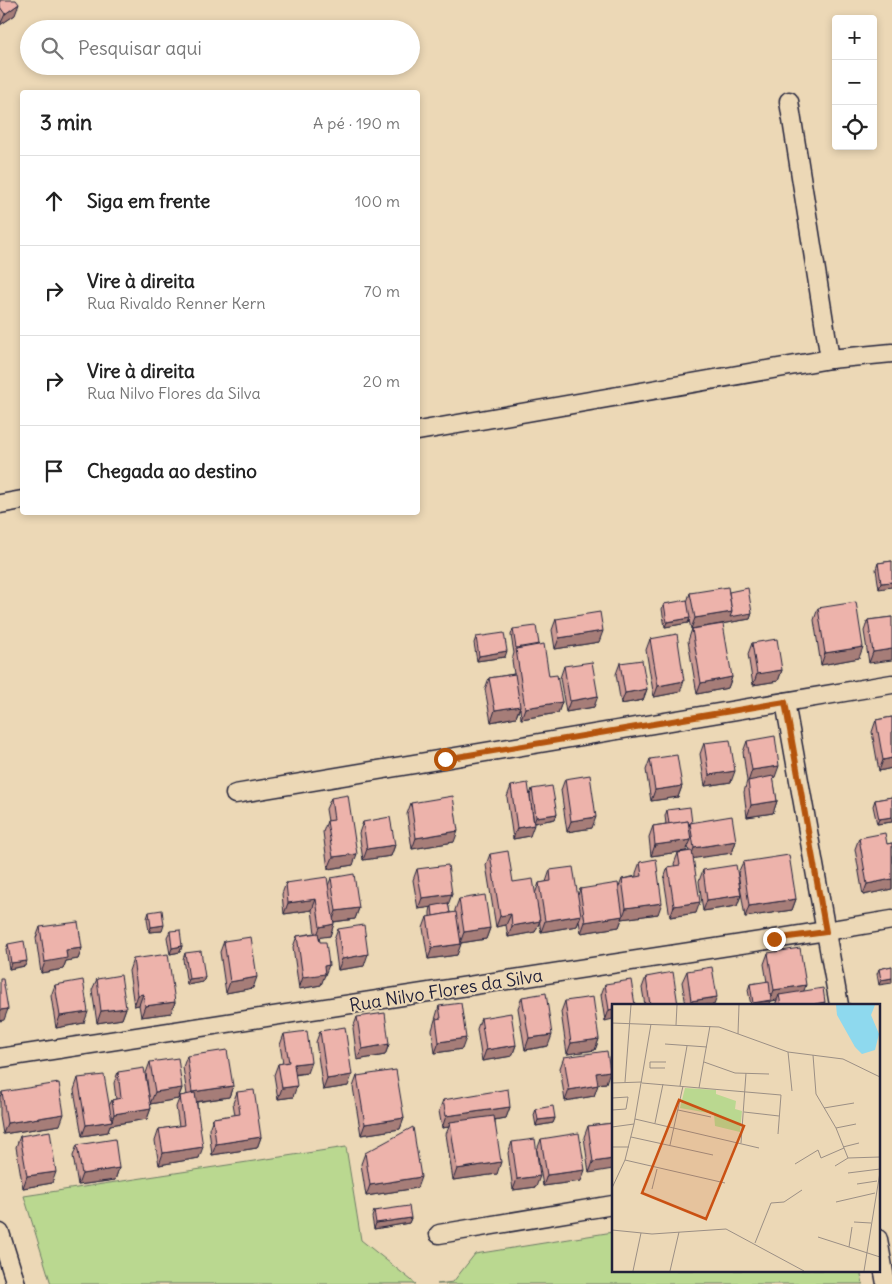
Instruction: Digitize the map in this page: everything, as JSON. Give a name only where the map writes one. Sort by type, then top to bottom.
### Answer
[{"type":"street","points":[[789,101],[830,359]]},
{"type":"street","points":[[420,431],[830,359],[892,353]]},
{"type":"street","points":[[0,504],[20,500]]},
{"type":"street","points":[[235,794],[892,684]]},
{"type":"street","points":[[785,702],[838,1004]]},
{"type":"street","name":"Rua Nilvo Flores da Silva","points":[[0,1058],[826,932],[892,920]]},
{"type":"street","points":[[439,1234],[612,1204]]},
{"type":"street","points":[[0,1234],[16,1284]]},
{"type":"street","points":[[880,1250],[886,1284]]},
{"type":"green space","points":[[346,1147],[361,1240],[416,1284],[51,1284],[24,1196]]},
{"type":"green space","points":[[612,1232],[612,1272],[860,1272],[863,1284],[437,1284],[453,1282],[475,1254]]},
{"type":"building","points":[[0,0],[16,0],[19,4],[5,14],[0,7]]},
{"type":"building","points":[[892,561],[892,582],[881,583],[878,563]]},
{"type":"building","points":[[728,587],[732,612],[695,618],[690,593]]},
{"type":"building","points":[[748,588],[752,613],[730,617],[732,612],[729,592]]},
{"type":"building","points":[[687,600],[690,618],[667,622],[664,604]]},
{"type":"building","points":[[856,602],[863,647],[825,653],[818,608]]},
{"type":"building","points":[[600,612],[603,631],[559,638],[556,619]]},
{"type":"building","points":[[892,617],[892,649],[873,652],[868,620]]},
{"type":"building","points":[[723,624],[732,677],[701,683],[692,629]]},
{"type":"building","points":[[536,626],[539,644],[516,648],[513,629]]},
{"type":"building","points":[[504,633],[507,651],[479,656],[476,637]]},
{"type":"building","points":[[677,634],[684,681],[658,686],[650,639]]},
{"type":"building","points":[[777,639],[782,670],[757,674],[752,643]]},
{"type":"building","points":[[544,644],[549,676],[557,675],[562,702],[525,708],[516,649]]},
{"type":"building","points":[[642,660],[647,689],[625,693],[620,663]]},
{"type":"building","points":[[592,662],[598,696],[570,701],[564,666]]},
{"type":"building","points":[[515,674],[520,706],[495,710],[489,678]]},
{"type":"building","points":[[892,717],[892,758],[883,760],[876,720]]},
{"type":"building","points":[[775,736],[779,766],[752,770],[747,741]]},
{"type":"building","points":[[730,740],[735,771],[709,775],[704,743]]},
{"type":"building","points":[[677,755],[682,786],[655,790],[650,759]]},
{"type":"building","points":[[590,775],[596,817],[571,821],[565,779]]},
{"type":"building","points":[[773,776],[777,801],[751,805],[748,781]]},
{"type":"building","points":[[528,783],[534,825],[517,828],[511,786]]},
{"type":"building","points":[[552,786],[557,814],[536,817],[532,789]]},
{"type":"building","points":[[348,795],[357,854],[333,857],[327,821],[334,820],[331,798]]},
{"type":"building","points":[[453,796],[458,831],[416,838],[411,803]]},
{"type":"building","points":[[892,797],[892,817],[879,819],[875,800]]},
{"type":"building","points":[[690,807],[692,823],[689,826],[688,821],[669,824],[667,810]]},
{"type":"building","points":[[732,816],[736,841],[694,848],[690,823]]},
{"type":"building","points":[[390,817],[395,845],[367,849],[363,822]]},
{"type":"building","points":[[688,821],[691,840],[655,845],[653,826]]},
{"type":"building","points":[[885,833],[887,844],[892,843],[892,879],[867,884],[859,838]]},
{"type":"building","points":[[508,851],[513,882],[533,879],[540,921],[512,926],[511,914],[500,916],[490,854]]},
{"type":"building","points":[[692,851],[700,902],[674,906],[668,867],[680,865],[678,853]]},
{"type":"building","points":[[789,855],[796,899],[749,906],[743,862]]},
{"type":"building","points":[[656,859],[662,903],[626,908],[622,879],[642,876],[640,862]]},
{"type":"building","points":[[448,865],[452,894],[422,898],[417,869]]},
{"type":"building","points":[[736,865],[741,895],[707,900],[703,870]]},
{"type":"building","points":[[573,867],[581,915],[545,921],[539,883],[551,881],[550,870]]},
{"type":"building","points":[[354,874],[359,908],[336,911],[331,878]]},
{"type":"building","points":[[327,877],[334,924],[320,927],[316,899],[288,903],[286,883]]},
{"type":"building","points":[[618,883],[623,916],[585,922],[580,889]]},
{"type":"building","points":[[485,895],[490,928],[464,932],[459,899]]},
{"type":"building","points":[[448,903],[450,913],[433,916],[432,906]]},
{"type":"building","points":[[162,910],[164,925],[151,927],[149,912]]},
{"type":"building","points":[[456,912],[461,944],[432,948],[427,917]]},
{"type":"building","points":[[78,922],[82,948],[66,950],[67,958],[45,962],[40,927]]},
{"type":"building","points":[[364,925],[368,954],[342,959],[338,929]]},
{"type":"building","points":[[180,930],[182,946],[172,948],[170,931]]},
{"type":"building","points":[[318,933],[320,942],[326,942],[329,965],[324,966],[325,974],[303,977],[297,936]]},
{"type":"building","points":[[251,937],[257,977],[230,982],[224,941]]},
{"type":"building","points":[[24,941],[27,961],[11,963],[8,944]]},
{"type":"building","points":[[800,948],[806,985],[774,990],[768,953]]},
{"type":"building","points":[[201,951],[205,977],[189,979],[185,953]]},
{"type":"building","points":[[168,954],[175,1002],[145,1006],[143,994],[138,995],[133,959]]},
{"type":"building","points":[[892,966],[892,978],[881,980],[879,969]]},
{"type":"building","points":[[712,967],[717,997],[691,1001],[687,971]]},
{"type":"building","points":[[673,972],[678,1004],[650,1004],[646,977]]},
{"type":"building","points":[[121,975],[126,1008],[101,1011],[97,979]]},
{"type":"building","points":[[0,979],[3,979],[8,1009],[0,1010]]},
{"type":"building","points":[[83,980],[88,1012],[60,1016],[55,985]]},
{"type":"building","points":[[631,980],[635,1004],[612,1004],[612,1009],[609,1010],[605,984]]},
{"type":"building","points":[[769,981],[771,1000],[753,1003],[750,984]]},
{"type":"building","points":[[823,988],[825,1002],[815,1004],[781,1004],[779,995]]},
{"type":"building","points":[[546,993],[552,1035],[529,1038],[522,997]]},
{"type":"building","points":[[593,997],[599,1039],[571,1043],[565,1001]]},
{"type":"building","points":[[461,1003],[466,1038],[439,1042],[436,1019],[441,1018],[439,1006]]},
{"type":"building","points":[[385,1013],[389,1044],[362,1049],[357,1017]]},
{"type":"building","points":[[511,1013],[516,1045],[486,1050],[481,1018]]},
{"type":"building","points":[[345,1027],[352,1075],[327,1079],[320,1031]]},
{"type":"building","points":[[307,1031],[311,1062],[294,1064],[297,1086],[282,1088],[278,1064],[289,1062],[284,1034]]},
{"type":"building","points":[[227,1050],[233,1086],[192,1092],[187,1056]]},
{"type":"building","points":[[607,1051],[610,1071],[596,1073],[598,1085],[569,1090],[564,1057]]},
{"type":"building","points":[[178,1058],[182,1088],[155,1092],[150,1062]]},
{"type":"building","points":[[144,1068],[151,1108],[114,1114],[112,1100],[121,1098],[118,1072]]},
{"type":"building","points":[[396,1070],[404,1118],[365,1124],[357,1076]]},
{"type":"building","points":[[104,1075],[112,1121],[86,1125],[78,1078]]},
{"type":"building","points":[[59,1083],[64,1114],[7,1123],[2,1092]]},
{"type":"building","points":[[508,1089],[510,1107],[446,1116],[443,1100]]},
{"type":"building","points":[[254,1090],[261,1137],[216,1144],[213,1118],[240,1114],[237,1092]]},
{"type":"building","points":[[195,1093],[203,1147],[163,1153],[159,1129],[184,1125],[180,1096]]},
{"type":"building","points":[[553,1106],[555,1118],[538,1120],[536,1109]]},
{"type":"building","points":[[494,1116],[501,1162],[457,1169],[450,1122]]},
{"type":"building","points":[[612,1123],[612,1159],[593,1162],[588,1126]]},
{"type":"building","points":[[413,1127],[421,1177],[370,1185],[365,1153]]},
{"type":"building","points":[[50,1131],[56,1172],[27,1176],[20,1136]]},
{"type":"building","points":[[579,1133],[585,1170],[547,1175],[541,1139]]},
{"type":"building","points":[[115,1139],[119,1168],[82,1174],[77,1145]]},
{"type":"building","points":[[535,1139],[540,1176],[517,1179],[512,1142]]},
{"type":"building","points":[[409,1206],[411,1218],[376,1223],[374,1211]]},
{"type":"route","points":[[445,759],[785,702],[826,932],[774,939]]}]
